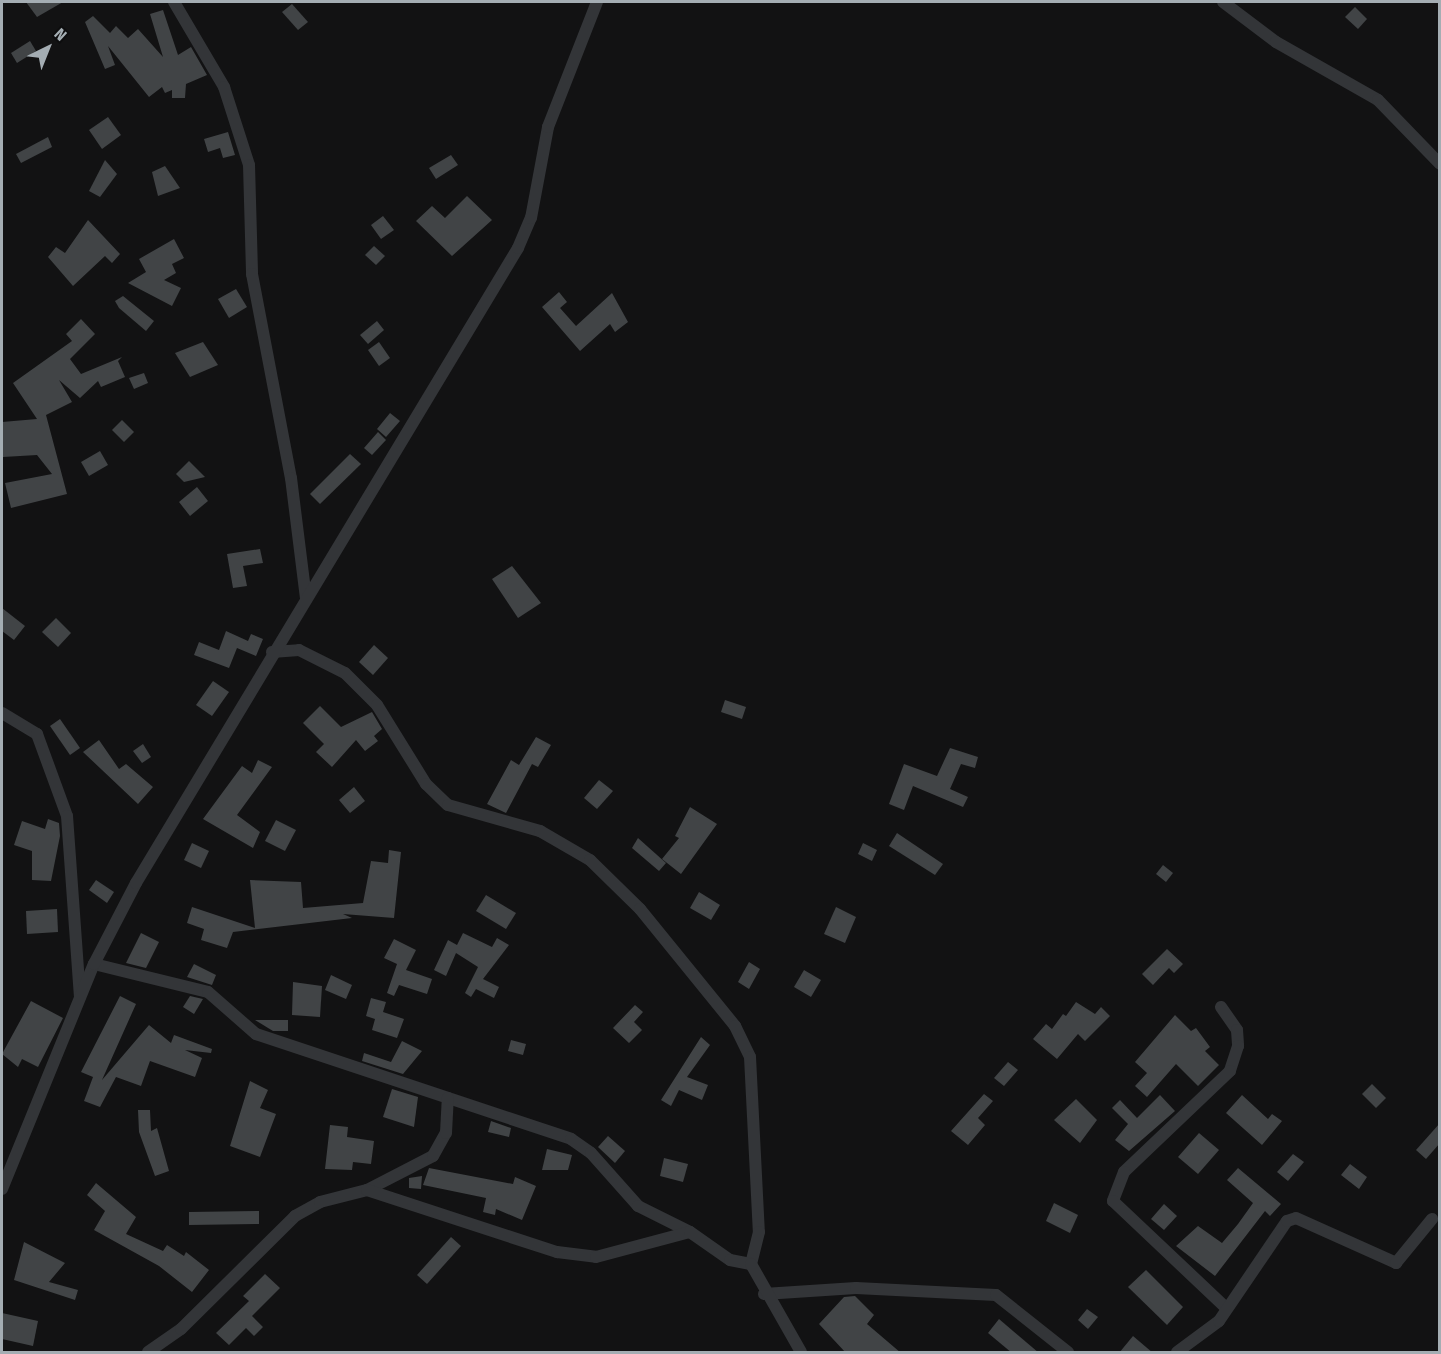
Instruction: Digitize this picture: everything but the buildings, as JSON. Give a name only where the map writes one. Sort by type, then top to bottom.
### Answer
[{"type":"street","points":[[174,2],[224,87],[249,165],[252,274],[291,478],[306,598]]},
{"type":"street","points":[[2,1189],[94,964],[272,652],[518,248],[539,186],[548,127],[597,2]]},
{"type":"street","points":[[1223,2],[1276,42],[1378,100],[1440,164]]},
{"type":"street","points":[[272,652],[299,651],[345,673],[377,705],[426,783],[448,805],[540,831],[590,860],[640,909],[735,1026],[750,1057],[759,1232],[751,1264],[764,1294],[801,1353]]},
{"type":"street","points":[[2,713],[37,734],[67,816],[81,999]]},
{"type":"street","points":[[94,964],[208,992],[256,1034],[582,1145],[638,1206],[690,1232],[730,1260],[751,1264]]},
{"type":"street","points":[[1221,1006],[1236,1030],[1238,1046],[1230,1071],[1124,1172],[1113,1201],[1224,1306]]},
{"type":"street","points":[[148,1353],[181,1329],[295,1216],[320,1202],[368,1190],[433,1156],[446,1133],[448,1098]]},
{"type":"street","points":[[368,1190],[557,1252],[596,1257],[690,1232]]},
{"type":"street","points":[[1177,1353],[1206,1335],[1224,1306],[1287,1221],[1296,1218],[1396,1263],[1432,1219]]},
{"type":"street","points":[[764,1294],[855,1288],[996,1295],[1068,1353]]}]
